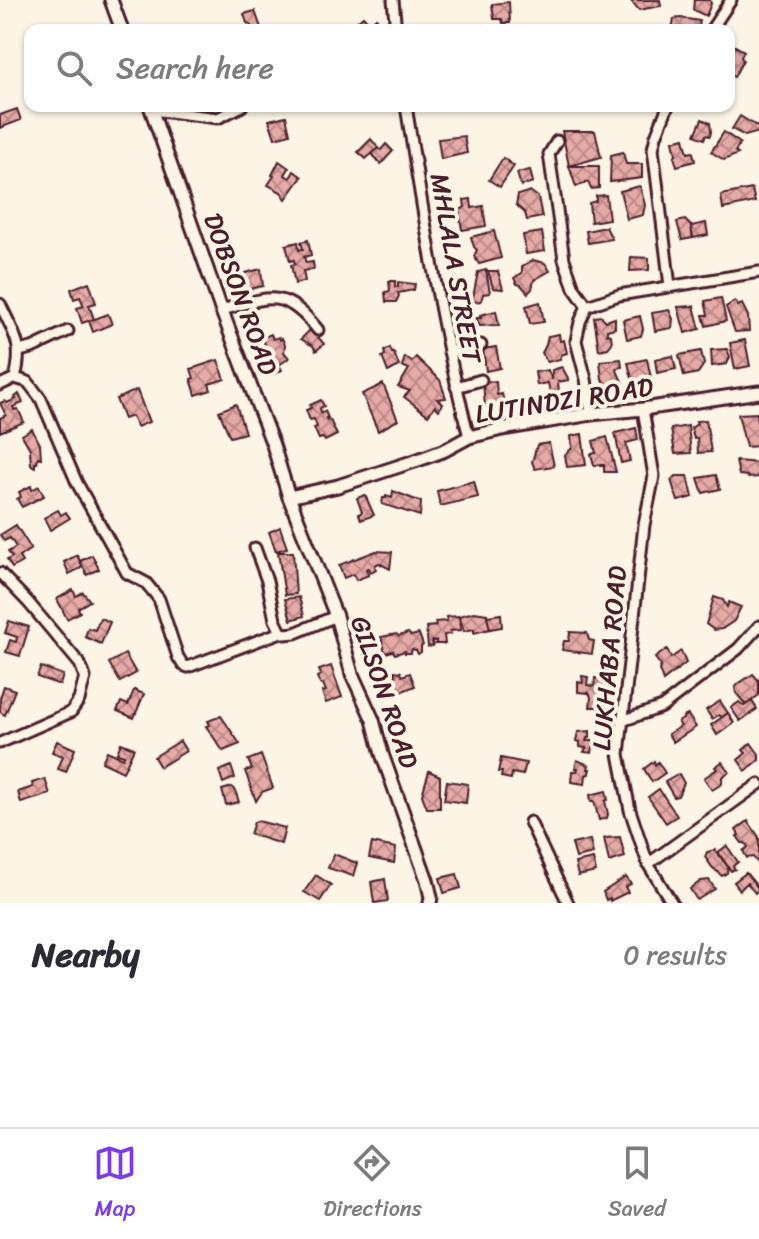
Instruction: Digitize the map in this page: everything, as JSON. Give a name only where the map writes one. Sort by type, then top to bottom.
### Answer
[{"type":"street","points":[[111,0],[120,24]]},
{"type":"street","points":[[393,0],[395,24]]},
{"type":"street","points":[[715,24],[731,0]]},
{"type":"street","name":"DOBSON ROAD","points":[[152,112],[289,497]]},
{"type":"street","points":[[178,112],[218,118],[230,112]]},
{"type":"street","name":"MHLALA STREET","points":[[407,112],[431,268],[469,437]]},
{"type":"street","points":[[666,112],[653,149],[670,286]]},
{"type":"street","points":[[557,141],[549,154],[564,259],[574,288],[587,306]]},
{"type":"street","points":[[591,414],[576,341],[587,306],[615,296],[759,272]]},
{"type":"street","points":[[222,310],[275,297],[305,313],[318,330]]},
{"type":"street","points":[[0,304],[20,347],[15,378]]},
{"type":"street","points":[[19,351],[68,331]]},
{"type":"street","points":[[449,352],[481,345]]},
{"type":"street","points":[[0,385],[15,378],[28,382],[41,399],[77,483],[127,573],[146,583],[159,599],[183,665],[188,667],[281,632],[295,633],[336,616]]},
{"type":"street","points":[[456,387],[481,380]]},
{"type":"street","name":"LUTINDZI ROAD","points":[[289,497],[391,469],[445,450],[469,437],[591,414],[759,392]]},
{"type":"street","name":"LUKHABA ROAD","points":[[643,409],[654,476],[644,525],[619,754],[630,810],[648,864],[672,903]]},
{"type":"street","name":"GILSON ROAD","points":[[289,497],[336,616],[352,674],[373,720],[427,880],[430,903]]},
{"type":"street","points":[[255,548],[281,632]]},
{"type":"street","points":[[0,743],[71,712],[79,700],[85,677],[80,664],[28,602],[1,576]]},
{"type":"street","points":[[622,721],[662,707],[738,649],[759,626]]},
{"type":"street","points":[[648,864],[759,784]]},
{"type":"street","points":[[530,822],[568,903]]},
{"type":"building","points":[[630,0],[660,0],[661,6],[639,10]]},
{"type":"building","points":[[694,0],[710,0],[706,16],[693,10]]},
{"type":"building","points":[[509,2],[510,23],[494,19],[492,4]]},
{"type":"building","points":[[255,11],[260,24],[248,24],[244,14]]},
{"type":"building","points":[[363,16],[370,24],[356,24]]},
{"type":"building","points":[[674,19],[700,21],[699,24],[673,24]]},
{"type":"building","points":[[735,46],[744,51],[735,75]]},
{"type":"building","points":[[17,109],[21,120],[0,128],[0,115]]},
{"type":"building","points":[[286,116],[290,134],[275,138],[269,120]]},
{"type":"building","points":[[740,116],[758,127],[759,132],[745,136],[732,129]]},
{"type":"building","points":[[702,119],[710,123],[711,132],[704,139],[695,135]]},
{"type":"building","points":[[562,131],[595,131],[601,157],[569,166]]},
{"type":"building","points":[[724,132],[740,143],[735,152],[738,154],[724,160],[711,152]]},
{"type":"building","points":[[464,136],[467,153],[441,159],[438,139]]},
{"type":"building","points":[[684,138],[688,153],[693,152],[695,161],[677,166],[673,141]]},
{"type":"building","points":[[371,139],[378,148],[366,159],[358,152]]},
{"type":"building","points":[[386,144],[393,151],[381,164],[372,154]]},
{"type":"building","points":[[623,152],[626,164],[642,164],[642,178],[610,182],[611,155]]},
{"type":"building","points":[[503,158],[514,166],[500,187],[489,180]]},
{"type":"building","points":[[279,161],[289,168],[285,175],[290,178],[294,171],[302,177],[286,199],[281,192],[268,185]]},
{"type":"building","points":[[569,166],[599,166],[599,188],[591,189],[588,182],[576,187]]},
{"type":"building","points":[[530,170],[533,182],[521,186],[517,173]]},
{"type":"building","points":[[640,186],[645,205],[643,215],[627,219],[620,191]]},
{"type":"building","points":[[752,189],[755,202],[723,209],[721,195]]},
{"type":"building","points":[[530,191],[538,197],[542,217],[527,220],[525,213],[516,205],[518,195]]},
{"type":"building","points":[[606,195],[609,219],[591,222],[589,203],[596,201],[596,196]]},
{"type":"building","points":[[471,199],[472,208],[483,206],[486,226],[462,230],[459,211],[465,207],[464,200]]},
{"type":"building","points":[[685,220],[691,226],[693,238],[682,240],[677,222]]},
{"type":"building","points":[[706,223],[708,235],[693,238],[691,226]]},
{"type":"building","points":[[606,227],[612,239],[588,243],[586,231]]},
{"type":"building","points":[[494,231],[501,258],[479,264],[474,256],[477,250],[471,237]]},
{"type":"building","points":[[542,232],[545,251],[526,254],[523,235]]},
{"type":"building","points":[[308,240],[311,255],[304,257],[306,263],[313,262],[314,269],[303,271],[305,281],[295,284],[291,265],[295,264],[294,260],[290,261],[286,245],[298,242],[299,250],[303,249],[301,242]]},
{"type":"building","points":[[631,257],[649,258],[649,270],[630,271]]},
{"type":"building","points":[[533,260],[545,263],[550,271],[534,280],[528,293],[514,278],[522,273],[522,266]]},
{"type":"building","points":[[261,269],[263,286],[245,290],[241,274]]},
{"type":"building","points":[[486,270],[490,293],[483,294],[481,301],[472,302],[478,272]]},
{"type":"building","points":[[488,271],[498,271],[503,289],[493,288]]},
{"type":"building","points":[[389,281],[395,281],[395,287],[398,287],[398,282],[415,284],[414,290],[398,293],[396,302],[386,302],[385,292],[390,291]]},
{"type":"building","points":[[89,282],[96,303],[89,305],[94,319],[82,323],[77,308],[84,306],[80,297],[74,299],[71,289]]},
{"type":"building","points":[[721,298],[726,321],[706,326],[703,315],[708,315],[705,301]]},
{"type":"building","points":[[735,301],[738,306],[742,304],[748,316],[749,331],[735,332],[726,307]]},
{"type":"building","points":[[540,302],[544,322],[530,324],[526,306]]},
{"type":"building","points":[[694,306],[700,329],[685,333],[678,307]]},
{"type":"building","points":[[669,310],[673,319],[672,328],[655,331],[652,313]]},
{"type":"building","points":[[496,311],[499,325],[480,326],[476,318]]},
{"type":"building","points":[[108,314],[112,324],[93,332],[89,321]]},
{"type":"building","points":[[601,316],[606,321],[615,318],[615,328],[607,330],[612,343],[608,348],[599,350],[594,317]]},
{"type":"building","points":[[640,316],[641,336],[627,339],[623,320]]},
{"type":"building","points":[[311,329],[324,344],[316,351],[301,339]]},
{"type":"building","points":[[271,334],[273,339],[282,338],[284,352],[289,358],[279,365],[282,370],[275,374],[271,368],[275,366],[274,363],[268,359],[262,338]]},
{"type":"building","points":[[559,334],[567,353],[560,359],[547,362],[542,353],[548,336]]},
{"type":"building","points":[[745,340],[750,366],[735,369],[730,343]]},
{"type":"building","points":[[496,347],[500,368],[486,371],[483,349]]},
{"type":"building","points":[[390,348],[399,366],[388,372],[382,357],[384,351]]},
{"type":"building","points":[[727,349],[730,357],[727,364],[712,366],[711,350]]},
{"type":"building","points":[[701,351],[704,364],[698,373],[684,376],[679,355]]},
{"type":"building","points":[[673,356],[676,369],[657,373],[655,359]]},
{"type":"building","points":[[405,357],[412,362],[416,357],[440,380],[446,398],[437,399],[443,404],[439,410],[435,406],[428,415],[404,397],[410,391],[398,387],[409,369],[402,366]]},
{"type":"building","points":[[621,359],[622,367],[616,368],[623,384],[608,391],[602,379],[600,361]]},
{"type":"building","points":[[647,359],[651,378],[633,382],[628,363]]},
{"type":"building","points":[[218,360],[225,379],[209,384],[211,390],[196,395],[191,369]]},
{"type":"building","points":[[562,367],[569,380],[558,382],[559,391],[550,392],[548,383],[537,385],[535,372],[548,370],[552,380],[552,370]]},
{"type":"building","points":[[496,381],[497,395],[502,394],[504,402],[503,411],[498,412],[497,409],[485,407],[483,382]]},
{"type":"building","points":[[383,384],[398,420],[378,431],[362,394]]},
{"type":"building","points":[[137,390],[149,422],[137,427],[132,416],[124,419],[116,399]]},
{"type":"building","points":[[19,394],[23,403],[13,407],[14,410],[18,409],[24,422],[0,432],[0,418],[6,415],[0,403],[16,399]]},
{"type":"building","points":[[321,400],[324,406],[320,408],[321,413],[325,411],[327,421],[330,420],[337,435],[325,441],[319,439],[314,419],[310,420],[306,410]]},
{"type":"building","points":[[236,404],[245,433],[230,437],[219,411]]},
{"type":"building","points":[[757,413],[759,446],[746,447],[738,414]]},
{"type":"building","points":[[706,420],[711,452],[698,453],[697,438],[694,439],[691,428],[697,424],[696,421]]},
{"type":"building","points":[[688,426],[691,453],[675,454],[671,429]]},
{"type":"building","points":[[636,428],[638,440],[626,443],[630,461],[621,463],[615,433]]},
{"type":"building","points":[[32,429],[40,444],[41,458],[38,457],[35,467],[31,465],[30,449],[22,435]]},
{"type":"building","points":[[582,434],[586,465],[567,467],[565,455],[572,448],[571,436]]},
{"type":"building","points":[[607,437],[616,472],[604,472],[604,465],[594,465],[591,454],[596,453],[593,441]]},
{"type":"building","points":[[549,443],[554,466],[535,469],[532,462],[537,445]]},
{"type":"building","points":[[736,461],[759,463],[758,477],[739,475]]},
{"type":"building","points":[[716,475],[720,489],[703,493],[698,478]]},
{"type":"building","points":[[676,476],[688,476],[693,497],[678,501],[671,480]]},
{"type":"building","points":[[474,481],[478,497],[440,506],[437,491]]},
{"type":"building","points":[[31,486],[32,490],[39,486],[44,496],[22,507],[17,499],[21,497],[19,492]]},
{"type":"building","points":[[393,491],[421,502],[420,516],[382,504],[386,496],[392,498]]},
{"type":"building","points":[[365,495],[374,515],[361,520],[359,514],[362,512],[357,498]]},
{"type":"building","points":[[58,510],[61,515],[66,512],[70,518],[50,530],[44,518]]},
{"type":"building","points":[[16,525],[31,549],[19,557],[22,562],[12,568],[7,560],[12,557],[8,552],[16,547],[10,538],[4,541],[0,535]]},
{"type":"building","points":[[280,527],[287,548],[276,551],[269,532]]},
{"type":"building","points":[[376,551],[392,552],[390,569],[379,563],[371,572],[369,568],[366,569],[369,575],[356,580],[353,574],[344,578],[339,565]]},
{"type":"building","points":[[278,552],[293,552],[296,594],[285,595]]},
{"type":"building","points":[[77,555],[83,567],[69,574],[64,562]]},
{"type":"building","points":[[92,555],[99,569],[87,575],[80,561]]},
{"type":"building","points":[[73,590],[76,596],[83,592],[90,601],[78,608],[80,612],[67,619],[57,599]]},
{"type":"building","points":[[299,597],[304,616],[291,620],[285,599]]},
{"type":"building","points":[[714,597],[723,600],[727,607],[729,602],[741,607],[734,621],[714,630],[706,624]]},
{"type":"building","points":[[474,612],[487,614],[490,629],[474,633],[474,629],[464,631],[459,616]]},
{"type":"building","points":[[501,614],[502,627],[490,629],[487,616]]},
{"type":"building","points":[[459,616],[461,630],[444,635],[445,644],[432,641],[433,646],[428,647],[426,627],[447,621],[446,617]]},
{"type":"building","points":[[100,618],[110,622],[101,644],[85,637],[88,628],[95,630]]},
{"type":"building","points":[[9,621],[29,627],[20,656],[6,652],[10,640],[16,642],[17,637],[5,633]]},
{"type":"building","points":[[570,632],[587,633],[589,640],[594,641],[592,654],[562,650],[564,641],[569,641]]},
{"type":"building","points":[[408,633],[411,636],[419,634],[423,645],[421,652],[418,654],[412,649],[411,653],[385,653],[381,637]]},
{"type":"building","points":[[667,649],[671,658],[681,651],[686,663],[663,681],[659,670],[661,666],[655,658]]},
{"type":"building","points":[[125,654],[136,673],[120,682],[109,663]]},
{"type":"building","points":[[331,666],[342,697],[326,703],[322,692],[326,691],[317,677],[321,675],[319,670]]},
{"type":"building","points":[[41,667],[63,675],[60,685],[37,677]]},
{"type":"building","points":[[394,671],[401,672],[402,676],[410,673],[415,686],[393,695],[390,691],[383,694],[375,685],[386,680],[384,675],[389,672],[391,678],[396,676]]},
{"type":"building","points":[[753,674],[759,681],[759,695],[746,705],[735,688]]},
{"type":"building","points":[[582,676],[588,677],[587,685],[594,686],[595,678],[605,680],[602,707],[590,707],[589,693],[578,692],[578,682],[583,683]]},
{"type":"building","points":[[4,686],[15,690],[5,715],[0,712]]},
{"type":"building","points":[[134,690],[144,694],[134,718],[117,711],[121,702],[128,705]]},
{"type":"building","points":[[720,701],[728,713],[712,719],[706,710]]},
{"type":"building","points":[[752,701],[757,709],[740,721],[731,708],[739,702],[744,706]]},
{"type":"building","points":[[728,713],[734,723],[717,735],[711,725]]},
{"type":"building","points":[[688,715],[696,727],[673,742],[668,734],[681,726],[678,722]]},
{"type":"building","points":[[221,716],[240,744],[223,751],[206,726],[210,725],[208,721]]},
{"type":"building","points":[[590,731],[590,738],[586,741],[594,741],[592,753],[584,752],[586,748],[580,747],[580,742],[576,741],[578,732]]},
{"type":"building","points":[[57,741],[75,749],[66,772],[58,769],[63,756],[52,752]]},
{"type":"building","points":[[180,741],[186,751],[160,767],[154,757]]},
{"type":"building","points":[[121,743],[134,748],[123,772],[102,762],[107,751],[123,758],[124,755],[117,753]]},
{"type":"building","points":[[751,743],[759,754],[759,760],[746,771],[738,760]]},
{"type":"building","points":[[261,755],[273,788],[262,792],[256,801],[245,771],[252,769],[248,760]]},
{"type":"building","points":[[501,758],[526,763],[523,775],[512,773],[511,779],[501,777],[502,772],[498,772]]},
{"type":"building","points":[[577,760],[589,765],[585,784],[571,782],[572,771],[578,768],[575,768]]},
{"type":"building","points":[[654,761],[665,773],[652,782],[644,769]]},
{"type":"building","points":[[722,762],[729,772],[722,777],[722,784],[712,790],[704,778]]},
{"type":"building","points":[[231,766],[235,778],[223,783],[219,771]]},
{"type":"building","points":[[429,771],[440,776],[440,808],[427,808],[422,795]]},
{"type":"building","points":[[679,774],[684,783],[678,796],[674,797],[665,782]]},
{"type":"building","points":[[45,779],[50,794],[21,803],[18,792]]},
{"type":"building","points":[[447,781],[468,784],[466,803],[444,800]]},
{"type":"building","points":[[232,787],[239,802],[226,805],[222,790]]},
{"type":"building","points":[[659,789],[677,816],[666,823],[648,797]]},
{"type":"building","points":[[606,791],[608,814],[607,818],[599,820],[590,795]]},
{"type":"building","points":[[748,821],[759,837],[757,862],[753,857],[747,858],[743,851],[748,847],[737,836],[736,830]]},
{"type":"building","points":[[254,822],[285,828],[281,844],[250,834]]},
{"type":"building","points":[[620,837],[625,857],[609,862],[604,838]]},
{"type":"building","points":[[590,840],[593,854],[576,858],[572,844]]},
{"type":"building","points":[[372,843],[396,848],[394,863],[369,858]]},
{"type":"building","points":[[727,846],[738,862],[731,871],[718,852]]},
{"type":"building","points":[[715,850],[728,867],[727,873],[722,876],[705,857],[707,852]]},
{"type":"building","points":[[334,854],[357,863],[353,876],[328,868]]},
{"type":"building","points":[[593,859],[596,872],[578,876],[575,863]]},
{"type":"building","points":[[746,873],[759,889],[755,893],[747,883],[740,890],[734,882]]},
{"type":"building","points":[[457,874],[461,888],[444,893],[440,878]]},
{"type":"building","points":[[316,875],[331,885],[320,901],[304,892]]},
{"type":"building","points":[[626,877],[631,884],[625,887],[628,892],[606,900],[603,892]]},
{"type":"building","points":[[385,879],[388,901],[374,903],[371,882]]},
{"type":"building","points":[[709,880],[715,889],[697,900],[690,889],[701,881]]}]
